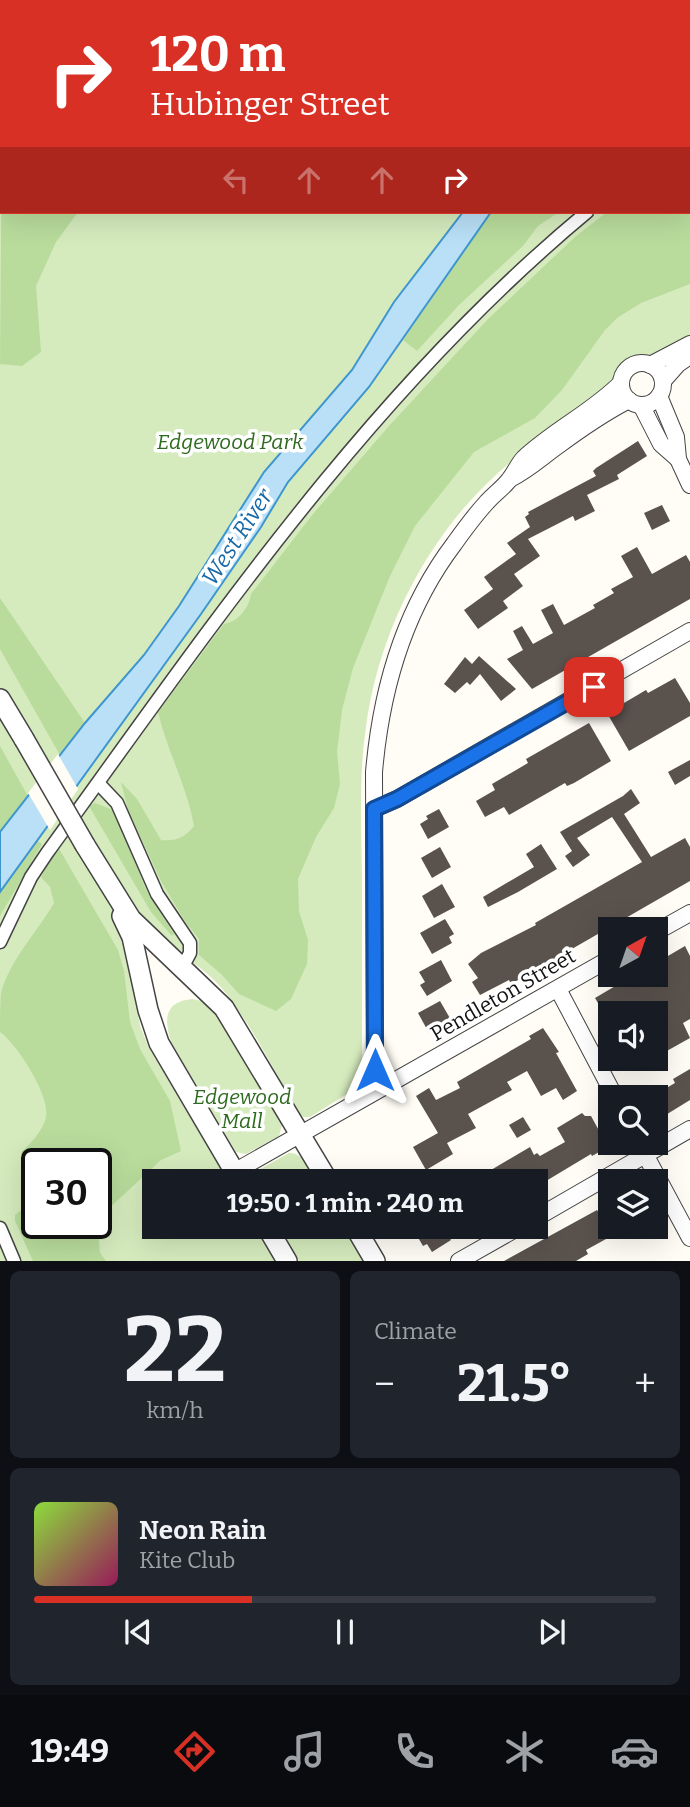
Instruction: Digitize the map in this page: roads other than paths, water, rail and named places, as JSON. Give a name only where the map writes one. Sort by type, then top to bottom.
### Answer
[{"type":"street","points":[[0,942],[37,869],[228,605],[338,463],[445,343],[520,270],[585,214]]},
{"type":"street","points":[[650,365],[690,344]]},
{"type":"street","points":[[510,479],[528,470],[605,412],[635,402],[651,403],[678,364],[690,356]]},
{"type":"street","points":[[377,1090],[374,809],[378,734],[393,665],[406,628],[425,589],[452,546],[486,503],[510,479],[521,461],[599,403],[621,383],[626,370],[632,365],[650,365],[660,372],[661,388],[676,437],[678,459],[690,485]]},
{"type":"street","points":[[621,383],[622,392],[635,402],[661,444],[678,459]]},
{"type":"street","points":[[374,809],[402,797],[690,631]]},
{"type":"street","points":[[0,699],[131,919],[224,1008],[321,1169]]},
{"type":"street","points":[[98,783],[117,803],[157,894],[190,943],[190,953],[182,968]]},
{"type":"street","points":[[85,845],[132,937],[148,1010],[159,1043],[232,1169]]},
{"type":"street","points":[[668,926],[690,913]]},
{"type":"street","name":"Pendleton Street","points":[[249,1169],[300,1134],[598,966]]},
{"type":"street","points":[[558,989],[609,1085]]},
{"type":"street","points":[[668,1138],[690,1129]]},
{"type":"street","points":[[548,1210],[633,1155]]},
{"type":"street","points":[[645,1155],[690,1238]]},
{"type":"street","points":[[0,1228],[14,1261]]},
{"type":"street","points":[[274,1239],[287,1261]]},
{"type":"street","points":[[362,1239],[375,1261]]},
{"type":"street","points":[[459,1261],[498,1239]]},
{"type":"water","name":"West River","points":[[461,214],[490,214],[369,387],[288,482],[261,527],[201,614],[0,892],[0,832],[85,723],[144,655],[179,606],[264,472],[352,370],[394,302]]},
{"type":"park label","name":"Edgewood Park","points":[[230,442]]},
{"type":"park label","name":"Edgewood Mall","points":[[242,1109]]}]
